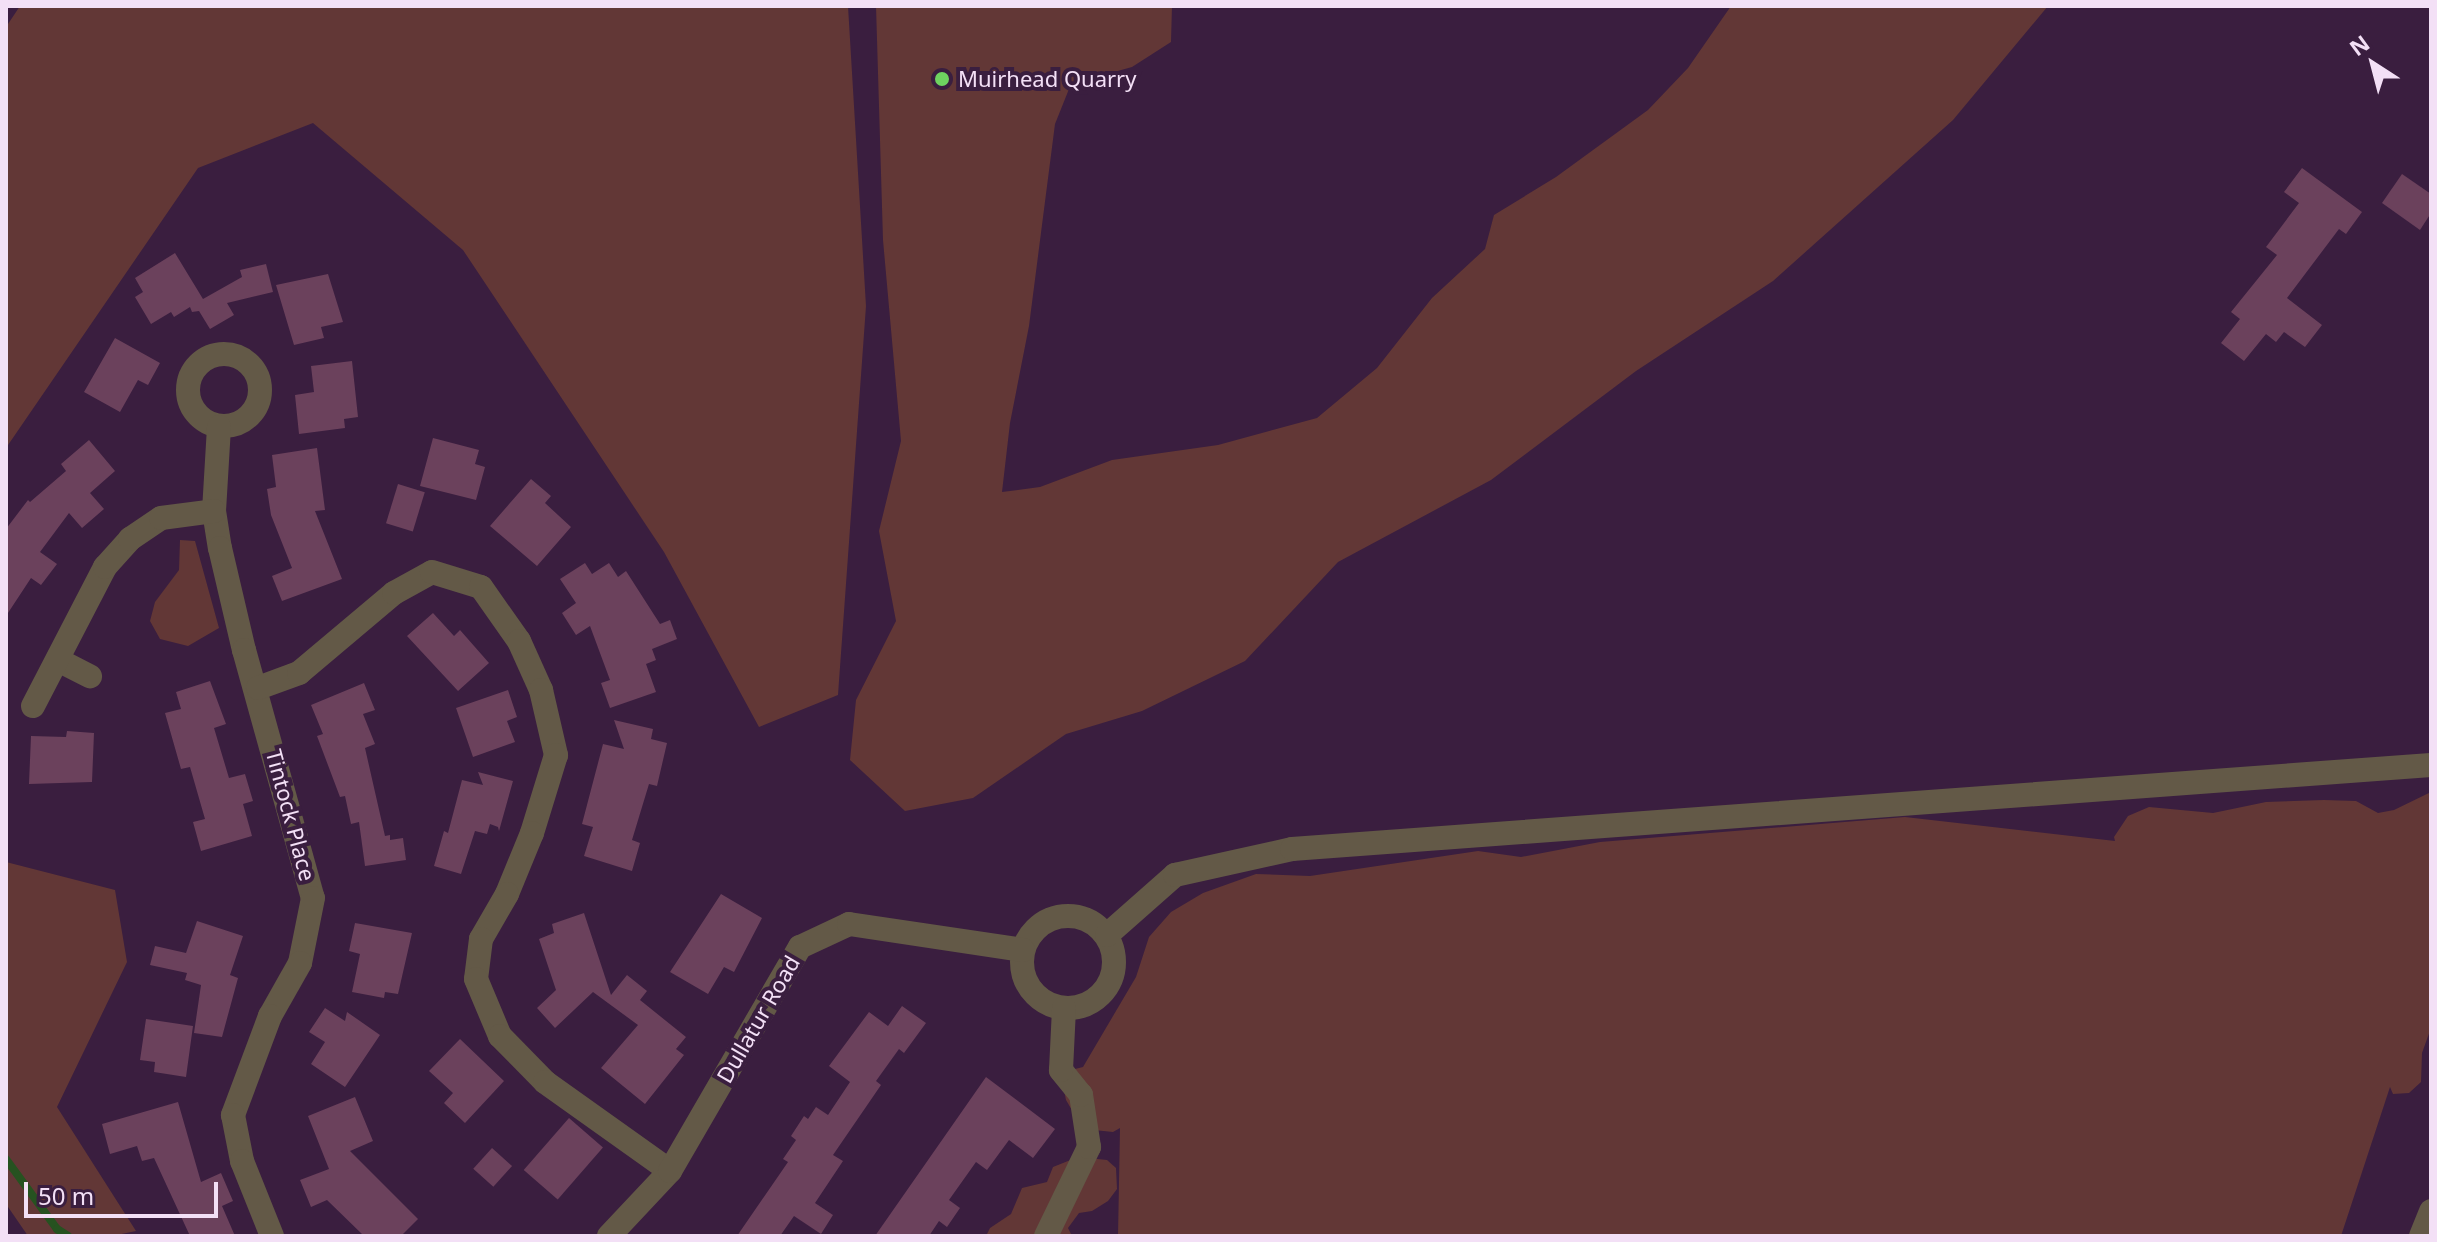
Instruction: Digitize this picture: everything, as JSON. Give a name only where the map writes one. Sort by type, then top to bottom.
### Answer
[{"type":"street","name":"Tintock Place","points":[[219,427],[214,511],[244,650],[258,688],[313,898],[300,963],[270,1016],[233,1115],[242,1161],[272,1236]]},
{"type":"street","points":[[33,706],[105,567],[130,539],[161,518],[214,511]]},
{"type":"street","points":[[258,688],[299,673],[394,593],[432,572],[481,587],[519,641],[541,690],[556,755],[532,833],[507,894],[481,939],[476,979],[500,1036],[545,1082],[670,1171]]},
{"type":"street","points":[[58,660],[90,676]]},
{"type":"street","points":[[1107,935],[1175,875],[1292,849],[2431,765]]},
{"type":"street","points":[[1077,916],[1088,919],[1107,935],[1113,946],[1115,967],[1111,981],[1086,1005],[1064,1008],[1042,1000],[1029,986],[1023,970],[1023,950],[1041,924],[1051,918],[1077,916]]},
{"type":"street","name":"Dullatur Road","points":[[609,1236],[670,1171],[800,947],[849,924],[1023,950]]},
{"type":"street","points":[[1046,1236],[1089,1147],[1081,1095],[1061,1070],[1064,1008]]},
{"type":"street","points":[[2421,1236],[2431,1211]]},
{"type":"shaded area","points":[[20,6],[848,6],[866,306],[838,695],[759,727],[664,552],[463,250],[313,123],[198,168],[6,448],[6,27]]},
{"type":"shaded area","points":[[876,6],[1172,6],[1171,42],[1132,67],[1071,84],[1055,124],[1029,326],[1010,423],[1002,492],[1040,487],[1112,460],[1218,445],[1317,418],[1377,368],[1432,298],[1485,249],[1494,215],[1556,177],[1648,110],[1688,68],[1731,6],[2048,6],[1953,120],[1773,281],[1636,371],[1491,480],[1338,562],[1245,661],[1142,711],[1066,734],[973,798],[905,811],[850,760],[856,700],[896,621],[879,531],[901,441],[883,240]]},
{"type":"shaded area","points":[[180,540],[195,541],[219,628],[188,646],[160,639],[150,621],[155,602],[179,570]]},
{"type":"shaded area","points":[[2431,792],[2431,1028],[2422,1053],[2421,1082],[2409,1093],[2393,1094],[2390,1087],[2341,1236],[1118,1236],[1120,1128],[1113,1132],[1094,1130],[1076,1117],[1066,1100],[1062,1080],[1071,1070],[1083,1067],[1136,977],[1149,937],[1171,912],[1203,893],[1256,874],[1310,876],[1478,851],[1521,857],[1600,842],[1905,817],[2115,841],[2114,837],[2128,816],[2149,807],[2213,813],[2266,802],[2324,800],[2356,801],[2378,813],[2394,810]]},
{"type":"shaded area","points":[[6,862],[115,890],[127,962],[57,1107],[136,1231],[112,1236],[28,1236],[6,1204]]},
{"type":"shaded area","points":[[1078,1157],[1107,1160],[1116,1168],[1117,1189],[1108,1201],[1092,1211],[1079,1213],[1068,1228],[1072,1236],[986,1236],[990,1228],[1011,1214],[1022,1188],[1047,1182],[1053,1167]]},
{"type":"building","points":[[2302,168],[2362,212],[2346,234],[2339,229],[2287,298],[2322,325],[2305,347],[2284,332],[2276,342],[2266,334],[2244,361],[2221,343],[2240,319],[2231,312],[2277,255],[2266,247],[2299,203],[2284,192]]},
{"type":"building","points":[[2402,174],[2431,194],[2431,213],[2420,230],[2382,203]]},
{"type":"building","points":[[175,253],[203,299],[242,277],[240,270],[266,264],[273,292],[227,303],[234,315],[210,329],[199,311],[192,312],[190,307],[174,317],[171,312],[151,324],[135,297],[143,292],[135,278]]},
{"type":"building","points":[[328,274],[343,322],[321,327],[324,338],[294,345],[276,285]]},
{"type":"building","points":[[115,338],[160,363],[148,385],[138,380],[120,412],[84,392]]},
{"type":"building","points":[[352,361],[358,417],[344,419],[345,428],[299,434],[295,395],[314,392],[311,366]]},
{"type":"building","points":[[433,438],[479,450],[475,464],[485,467],[476,500],[420,486]]},
{"type":"building","points":[[89,440],[115,471],[90,493],[104,509],[82,528],[69,513],[40,552],[57,564],[41,585],[31,578],[6,616],[6,529],[28,500],[30,502],[66,471],[61,464]]},
{"type":"building","points":[[317,448],[325,510],[315,511],[342,579],[282,601],[272,576],[292,568],[271,515],[267,489],[276,487],[272,455]]},
{"type":"building","points":[[531,479],[551,496],[545,503],[571,527],[537,566],[490,526]]},
{"type":"building","points":[[398,484],[425,492],[413,531],[386,523]]},
{"type":"building","points":[[585,563],[592,574],[609,563],[618,577],[626,571],[660,624],[670,620],[677,639],[652,649],[656,660],[646,664],[656,692],[610,708],[601,683],[610,680],[590,626],[576,635],[562,613],[576,603],[560,579]]},
{"type":"building","points":[[433,613],[454,636],[460,630],[489,663],[458,691],[407,636]]},
{"type":"building","points":[[210,681],[226,724],[214,728],[229,778],[245,774],[253,801],[243,804],[252,836],[201,851],[193,822],[205,819],[190,767],[181,769],[165,713],[181,709],[176,692]]},
{"type":"building","points":[[364,683],[375,710],[363,714],[375,744],[365,748],[385,836],[390,835],[390,840],[403,838],[406,860],[365,866],[359,822],[351,824],[345,796],[340,797],[317,736],[323,734],[311,705]]},
{"type":"building","points":[[508,690],[517,717],[507,721],[515,742],[473,757],[456,708]]},
{"type":"building","points":[[614,720],[653,729],[651,739],[667,743],[657,786],[649,784],[632,840],[640,843],[632,871],[584,856],[593,827],[582,824],[603,744],[624,749]]},
{"type":"building","points":[[67,731],[94,733],[92,782],[29,784],[31,736],[66,737]]},
{"type":"building","points":[[478,772],[513,781],[499,831],[498,827],[490,824],[487,834],[475,831],[461,874],[434,866],[444,831],[448,833],[462,780],[483,785]]},
{"type":"building","points":[[721,894],[762,918],[734,972],[724,967],[708,994],[670,972]]},
{"type":"building","points":[[584,913],[611,995],[627,975],[647,991],[640,1000],[686,1037],[676,1049],[684,1055],[645,1104],[601,1068],[638,1025],[593,992],[555,1028],[537,1008],[556,990],[539,939],[554,933],[552,924]]},
{"type":"building","points":[[197,921],[243,936],[230,975],[238,978],[222,1037],[194,1033],[201,985],[185,980],[187,973],[150,965],[155,946],[186,953]]},
{"type":"building","points":[[355,923],[412,933],[398,994],[385,992],[384,998],[352,992],[360,954],[349,951]]},
{"type":"building","points":[[902,1006],[926,1023],[904,1053],[899,1049],[876,1081],[881,1085],[833,1155],[843,1161],[815,1203],[833,1215],[821,1234],[794,1216],[780,1236],[737,1236],[788,1162],[783,1159],[796,1140],[791,1136],[804,1116],[808,1119],[816,1107],[828,1115],[850,1082],[829,1066],[869,1012],[888,1026]]},
{"type":"building","points":[[325,1008],[345,1021],[347,1012],[380,1035],[345,1087],[311,1064],[325,1042],[309,1032]]},
{"type":"building","points":[[146,1019],[193,1026],[186,1077],[154,1072],[155,1062],[140,1060]]},
{"type":"building","points":[[460,1039],[504,1081],[465,1123],[444,1103],[453,1093],[429,1071]]},
{"type":"building","points":[[986,1077],[1055,1129],[1033,1158],[1009,1140],[987,1170],[976,1162],[949,1200],[960,1208],[947,1227],[939,1221],[929,1236],[875,1236]]},
{"type":"building","points":[[355,1097],[373,1141],[350,1151],[418,1219],[401,1236],[364,1236],[327,1200],[311,1207],[300,1180],[329,1169],[308,1116]]},
{"type":"building","points":[[178,1102],[201,1182],[221,1173],[233,1201],[222,1206],[235,1236],[190,1236],[154,1158],[142,1161],[137,1146],[110,1154],[102,1124]]},
{"type":"building","points":[[569,1118],[603,1148],[558,1200],[524,1170]]},
{"type":"building","points":[[492,1148],[512,1166],[493,1187],[473,1169]]},
{"type":"waterway","points":[[6,1159],[57,1229],[68,1236]]},
{"type":"place","name":"Muirhead Quarry","points":[[942,79]]}]
